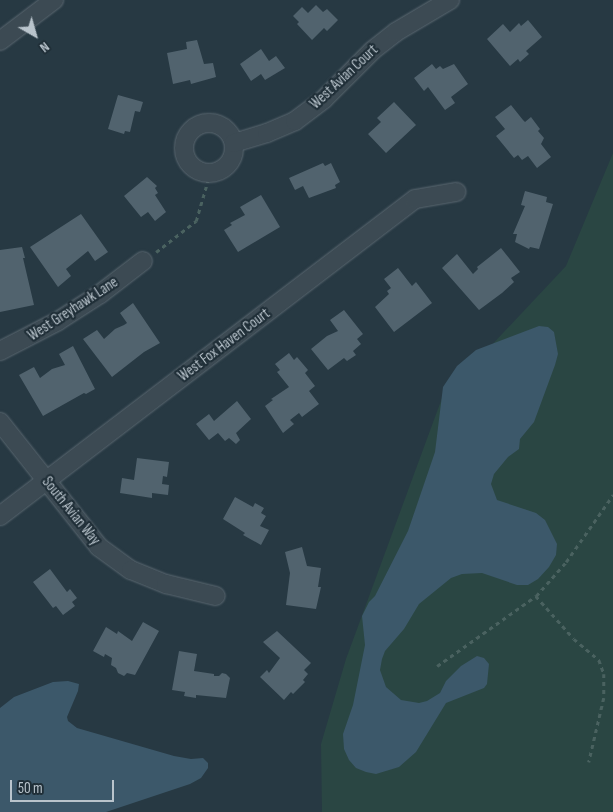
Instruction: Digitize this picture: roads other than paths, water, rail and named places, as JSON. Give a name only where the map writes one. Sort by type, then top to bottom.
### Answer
[{"type":"street","points":[[0,41],[54,0]]},
{"type":"street","name":"West Avian Court","points":[[234,143],[267,133],[295,121],[324,99],[373,50],[396,32],[450,0]]},
{"type":"street","points":[[212,124],[226,130],[234,143],[231,160],[219,172],[210,173],[202,172],[188,162],[184,146],[191,132],[197,127],[212,124]]},
{"type":"street","name":"West Fox Haven Court","points":[[0,516],[415,199],[456,192]]},
{"type":"street","name":"West Greyhawk Lane","points":[[0,351],[58,321],[100,294],[143,261]]},
{"type":"street","name":"South Avian Way","points":[[0,422],[99,547],[131,570],[166,584],[216,596]]},
{"type":"water","points":[[539,326],[548,327],[554,332],[558,354],[555,365],[534,422],[520,439],[519,449],[508,457],[494,474],[491,484],[497,500],[536,513],[545,520],[557,544],[556,555],[549,567],[538,579],[528,585],[517,585],[482,573],[462,574],[451,578],[419,604],[404,629],[385,651],[380,670],[386,687],[401,700],[419,703],[427,701],[440,693],[446,681],[461,666],[477,656],[484,658],[489,664],[487,684],[484,688],[446,703],[416,752],[399,767],[376,774],[356,768],[349,760],[344,749],[343,734],[353,705],[365,645],[362,616],[369,602],[375,596],[408,531],[435,452],[443,387],[457,366],[476,350]]},
{"type":"water","points":[[68,681],[79,684],[67,717],[68,721],[77,728],[174,756],[191,759],[203,758],[208,763],[208,768],[201,778],[190,784],[106,812],[0,812],[0,708],[14,697],[53,682]]}]
